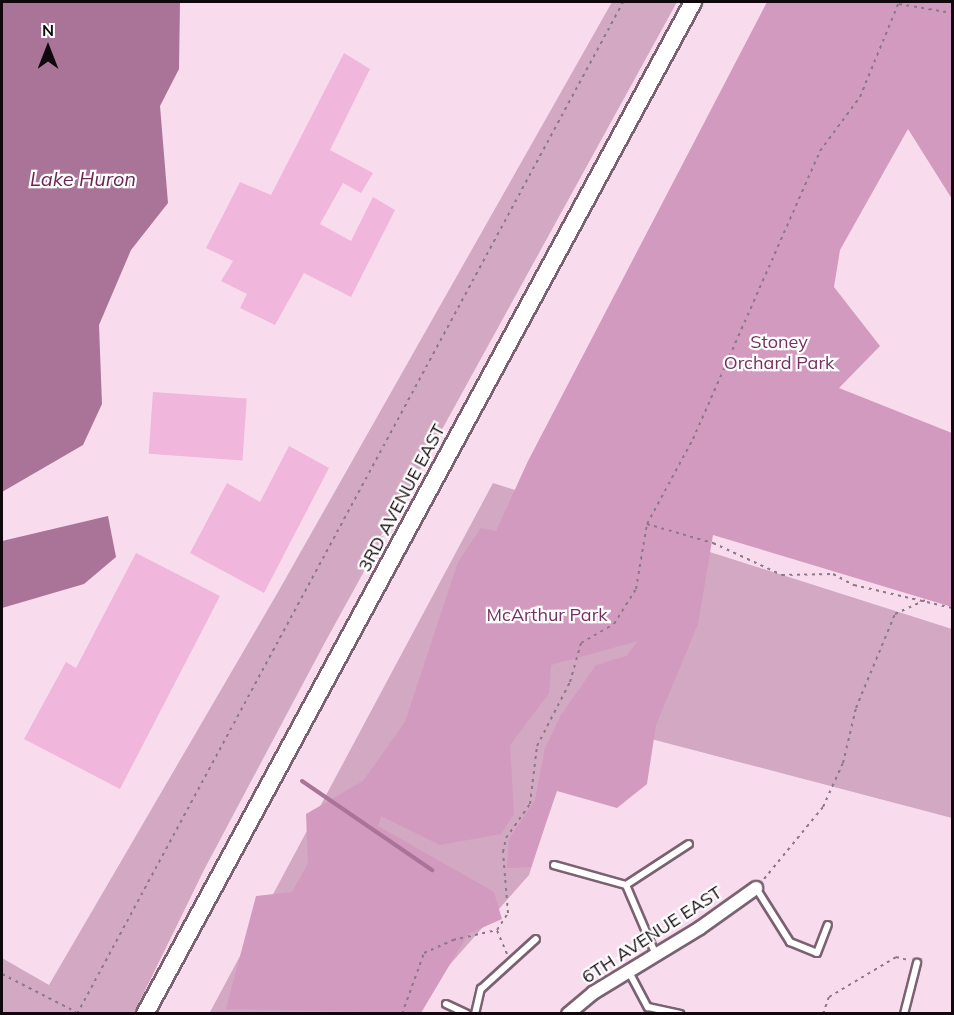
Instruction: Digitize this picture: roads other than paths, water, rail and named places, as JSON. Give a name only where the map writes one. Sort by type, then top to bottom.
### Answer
[{"type":"main road","name":"3RD AVENUE EAST","points":[[145,1014],[693,2]]},
{"type":"street","name":"6TH AVENUE EAST","points":[[568,1014],[756,888]]},
{"type":"lane","points":[[554,865],[627,885],[689,844]]},
{"type":"lane","points":[[627,885],[656,955]]},
{"type":"lane","points":[[756,888],[790,942],[817,954],[828,925]]},
{"type":"lane","points":[[475,1014],[481,989],[536,939]]},
{"type":"lane","points":[[904,1014],[917,963]]},
{"type":"lane","points":[[629,971],[648,1007],[680,1014]]},
{"type":"lane","points":[[446,1004],[467,1014]]},
{"type":"water","name":"Lake Huron","points":[[2,2],[180,2],[179,69],[160,106],[168,203],[131,250],[99,325],[102,404],[83,445],[2,492]]},
{"type":"water","points":[[108,516],[116,557],[84,584],[2,608],[2,541]]},
{"type":"waterway","points":[[302,781],[432,870]]},
{"type":"park label","name":"Stoney Orchard Park","points":[[779,353]]},
{"type":"park label","name":"McArthur Park","points":[[547,615]]}]
